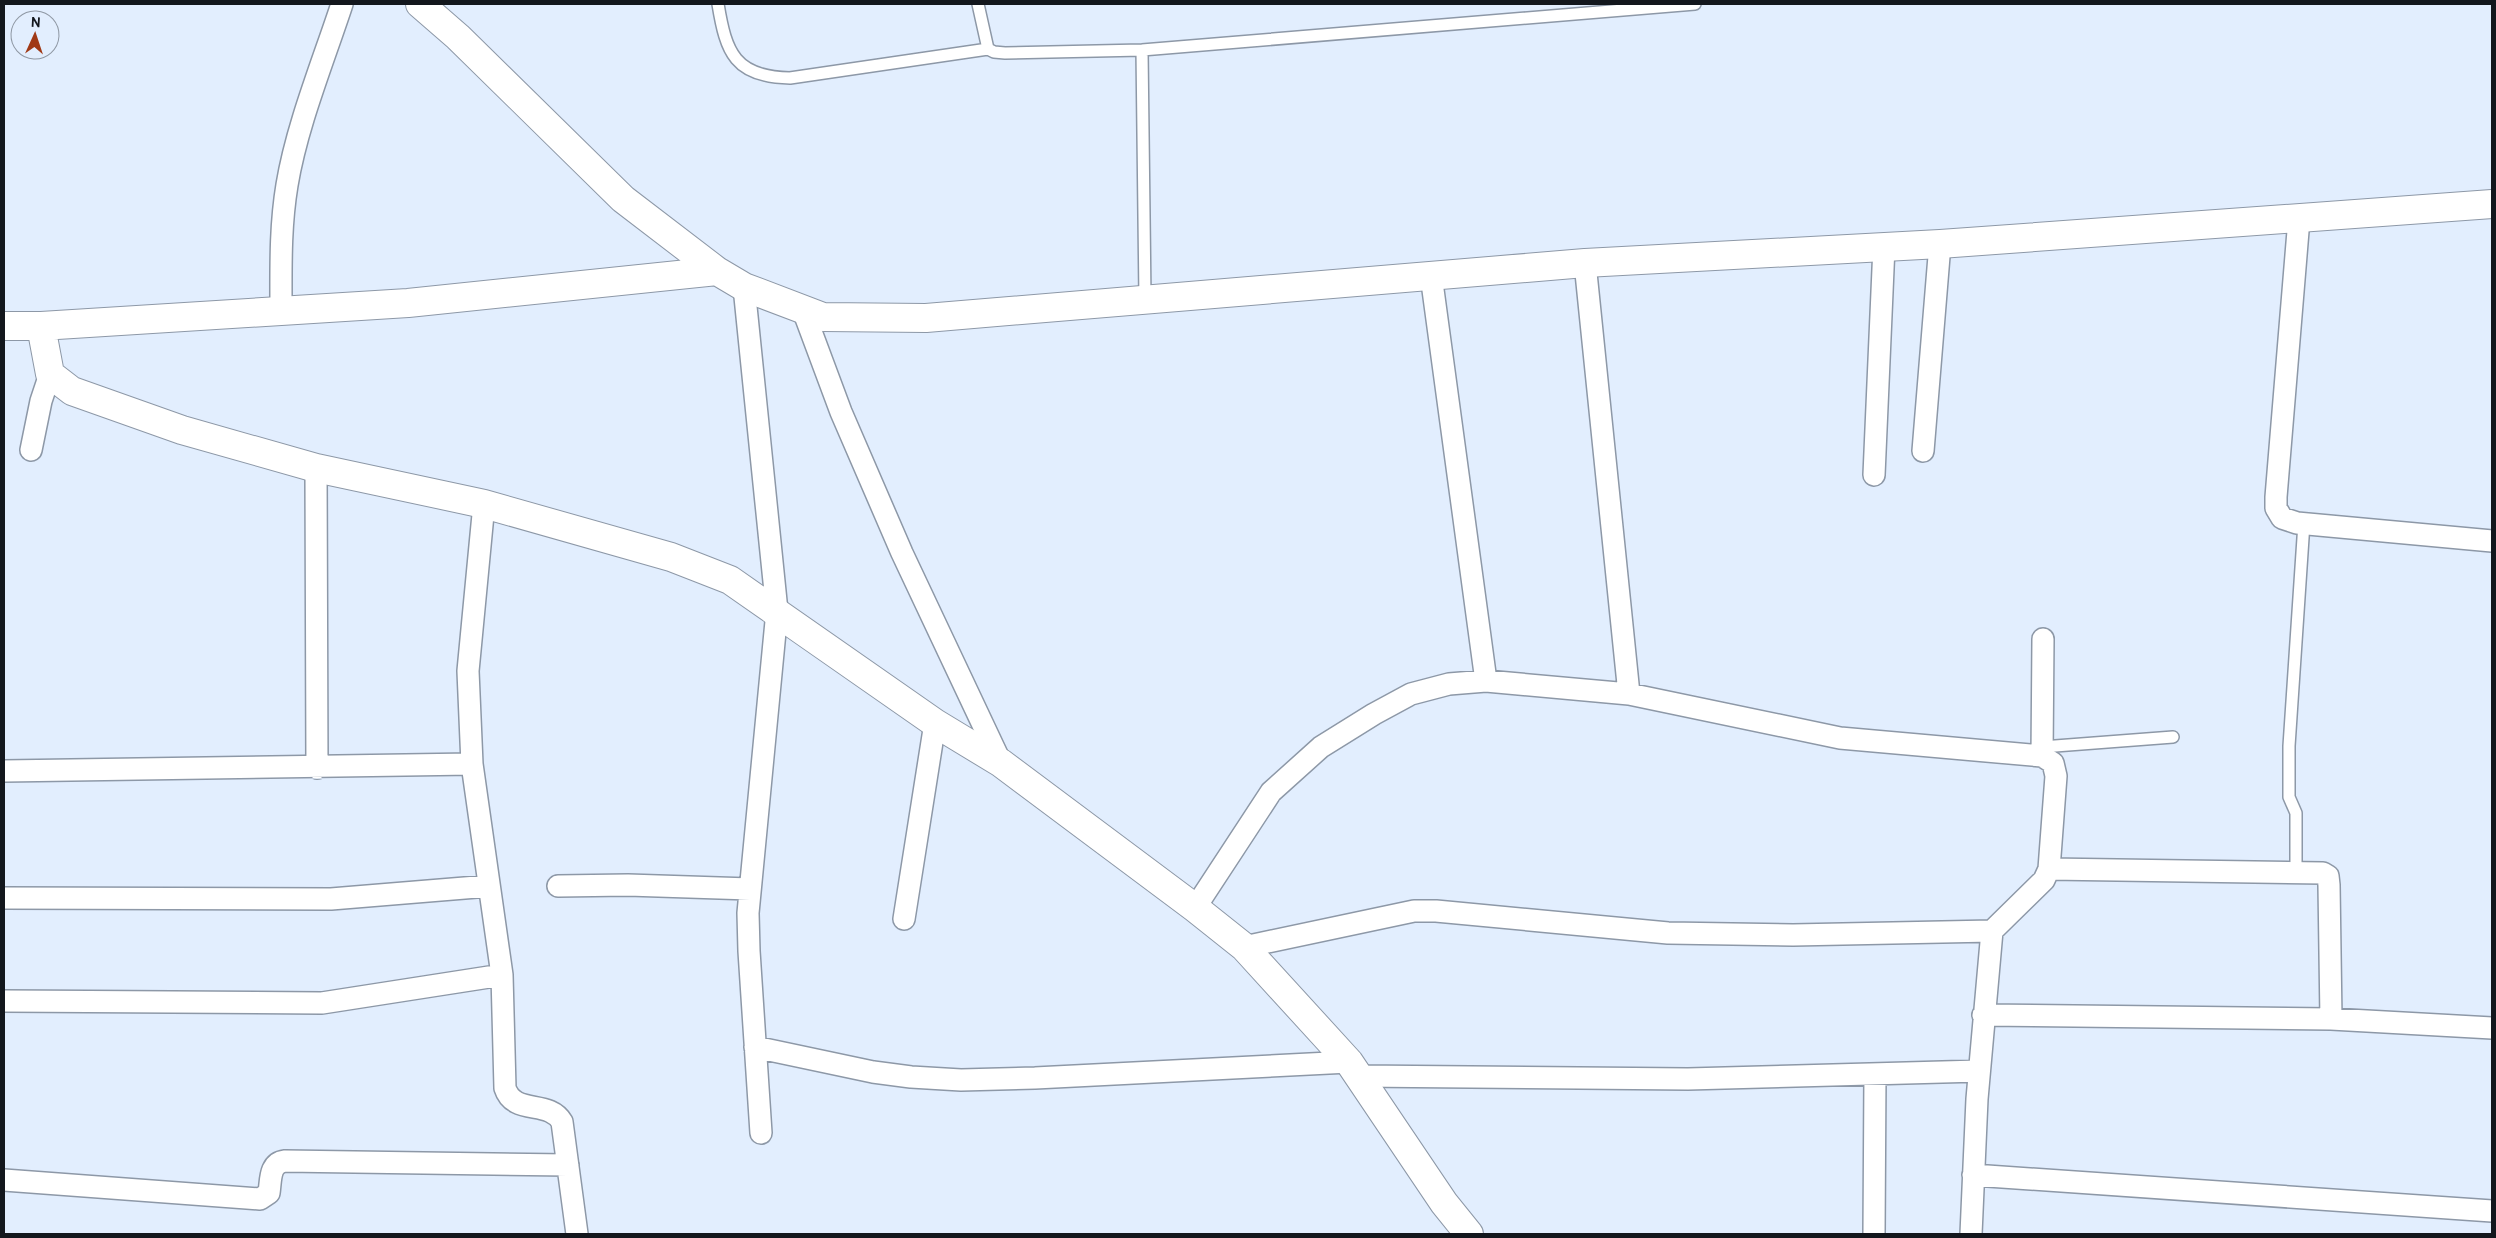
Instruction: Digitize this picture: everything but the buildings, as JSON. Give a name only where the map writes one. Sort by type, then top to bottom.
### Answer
[{"type":"street","points":[[282,310],[281,226],[287,185],[294,151],[342,4]]},
{"type":"street","points":[[420,4],[458,37],[624,199],[717,271],[744,287],[823,317],[926,318],[1585,263],[1940,244],[2492,204]]},
{"type":"street","points":[[2300,219],[2276,508],[2282,518],[2304,523],[2492,541]]},
{"type":"street","points":[[1923,451],[1940,244]]},
{"type":"street","points":[[1874,475],[1884,246]]},
{"type":"street","points":[[1585,263],[1629,694]]},
{"type":"street","points":[[4,326],[41,326],[408,303],[717,271]]},
{"type":"street","points":[[1431,275],[1486,681]]},
{"type":"street","points":[[744,287],[777,610],[750,889],[749,952],[760,1133]]},
{"type":"street","points":[[803,310],[841,412],[902,553],[1001,763]]},
{"type":"street","points":[[31,450],[41,401],[50,374],[41,326]]},
{"type":"street","points":[[50,374],[72,391],[182,430],[316,468],[484,504],[671,557],[730,580],[777,610],[935,723],[1001,763],[1195,908],[1244,947],[1353,1069],[1444,1203],[1469,1234]]},
{"type":"street","points":[[316,468],[317,768]]},
{"type":"street","points":[[484,504],[468,671],[472,764],[502,975],[505,1088],[507,1096],[513,1102],[553,1112],[559,1116],[562,1122],[577,1234]]},
{"type":"street","points":[[1972,1234],[1973,1175],[1979,1071],[1992,931],[2044,880],[2049,869],[2056,776],[2053,763],[2042,751],[2043,638]]},
{"type":"street","points":[[1195,908],[1271,792],[1321,747],[1410,694],[1449,684],[1486,681],[1629,694],[1840,738],[2042,751]]},
{"type":"street","points":[[904,919],[935,723]]},
{"type":"street","points":[[4,771],[317,768],[472,764]]},
{"type":"street","points":[[2049,869],[2323,873],[2328,876],[2331,1019]]},
{"type":"street","points":[[558,886],[628,885],[750,889]]},
{"type":"street","points":[[4,898],[332,898],[488,886]]},
{"type":"street","points":[[1244,947],[1414,911],[1436,911],[1668,933],[1793,935],[1992,931]]},
{"type":"street","points":[[4,1001],[322,1003],[366,998],[502,975]]},
{"type":"street","points":[[1983,1015],[2331,1019],[2492,1028]]},
{"type":"street","points":[[755,1047],[872,1072],[961,1080],[1353,1069],[1688,1079],[1979,1071]]},
{"type":"street","points":[[1874,1234],[1875,1074]]},
{"type":"street","points":[[4,1180],[260,1199],[269,1193],[274,1166],[285,1161],[568,1165]]},
{"type":"street","points":[[1973,1175],[2492,1211]]},
{"type":"lane","points":[[718,4],[723,33],[733,55],[748,71],[768,78],[790,78],[988,49],[994,52],[1005,53],[1142,50],[1695,4]]},
{"type":"lane","points":[[978,4],[988,49]]},
{"type":"lane","points":[[1142,50],[1145,299]]},
{"type":"lane","points":[[2296,872],[2296,813],[2289,797],[2289,746],[2304,523]]},
{"type":"lane","points":[[2042,751],[2173,737]]}]
